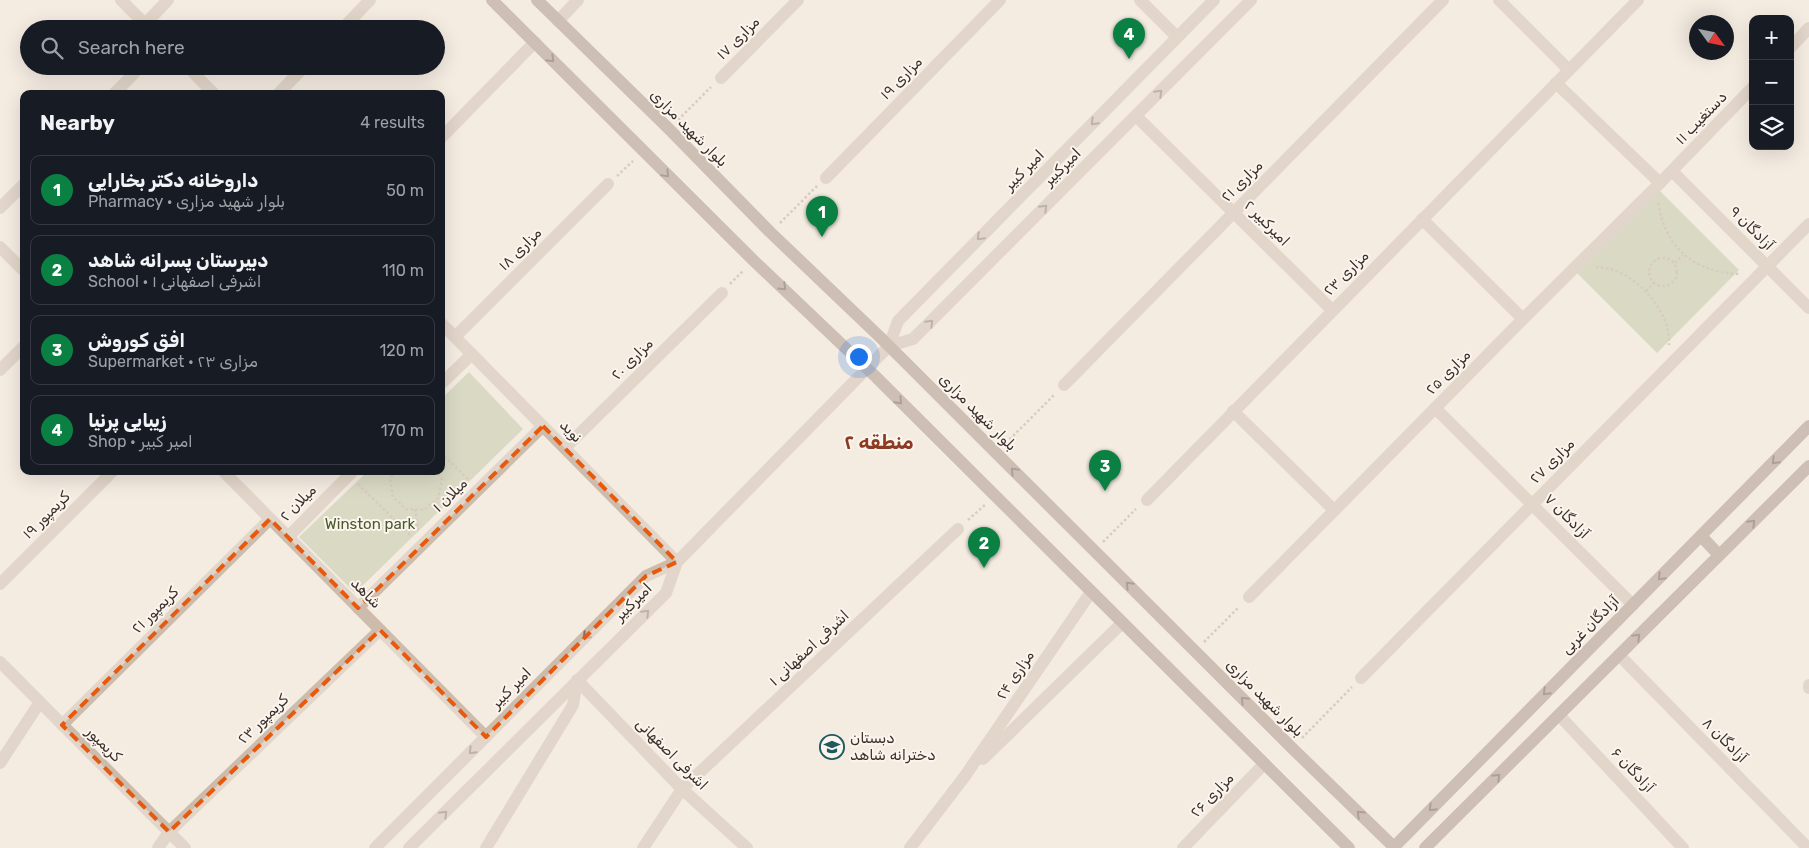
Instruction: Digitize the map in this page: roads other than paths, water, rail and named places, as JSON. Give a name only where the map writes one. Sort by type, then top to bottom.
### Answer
[{"type":"main road","points":[[492,0],[1350,848]]},
{"type":"main road","name":"بلوار شهید مزاری","points":[[537,0],[1394,848]]},
{"type":"main road","name":"آزادگان غربی","points":[[1394,848],[1809,426]]},
{"type":"main road","points":[[1425,848],[1809,466]]},
{"type":"main road","points":[[1701,536],[1720,555]]},
{"type":"street","points":[[121,0],[142,20]]},
{"type":"street","points":[[153,20],[168,0]]},
{"type":"street","points":[[351,20],[370,0]]},
{"type":"street","points":[[558,21],[578,0]]},
{"type":"street","name":"مزاری ۱۷","points":[[721,78],[798,0]]},
{"type":"street","name":"مزاری ۱۹","points":[[826,178],[1000,0]]},
{"type":"street","points":[[1140,0],[1178,37]]},
{"type":"street","name":"امیر کبیر","points":[[866,369],[888,346],[898,320],[1214,0]]},
{"type":"street","name":"امیرکبیر","points":[[888,346],[913,339],[1251,0]]},
{"type":"street","name":"مزاری ۲۱","points":[[1064,385],[1443,0]]},
{"type":"street","points":[[1499,0],[1569,70]]},
{"type":"street","name":"مزاری ۲۳","points":[[1146,500],[1638,0]]},
{"type":"street","points":[[1794,44],[1809,28]]},
{"type":"street","points":[[445,134],[535,42]]},
{"type":"street","points":[[118,90],[132,75]]},
{"type":"street","points":[[196,75],[210,90]]},
{"type":"street","points":[[282,90],[296,75]]},
{"type":"street","points":[[1556,84],[1660,184]]},
{"type":"street","name":"دستغیب ۱۱","points":[[1672,171],[1749,91]]},
{"type":"street","name":"امیرکبیر ۲","points":[[1136,116],[1332,310]]},
{"type":"street","name":"مزاری ۲۵","points":[[1249,597],[1574,267],[1672,171]]},
{"type":"street","name":"آزادگان ۹","points":[[1672,171],[1809,308]]},
{"type":"street","name":"مزاری ۱۸","points":[[455,337],[608,184]]},
{"type":"street","points":[[0,208],[20,188]]},
{"type":"street","points":[[1422,219],[1523,319]]},
{"type":"street","name":"مزاری ۲۷","points":[[1361,678],[1809,224]]},
{"type":"street","points":[[0,247],[20,266]]},
{"type":"street","name":"مزاری ۲۰","points":[[565,448],[722,293]]},
{"type":"street","name":"نوید","points":[[445,327],[678,562]]},
{"type":"street","points":[[0,370],[20,350]]},
{"type":"street","points":[[445,380],[472,354]]},
{"type":"street","name":"امیرکبیر","points":[[409,848],[666,593],[678,562],[866,369]]},
{"type":"street","name":"آزادگان ۷","points":[[1435,408],[1633,604]]},
{"type":"street","points":[[1233,411],[1334,510]]},
{"type":"street","name":"میلان ۱","points":[[358,608],[543,426]]},
{"type":"street","name":"کریمپور ۱۹","points":[[0,584],[109,475]]},
{"type":"street","name":"شاهد","points":[[227,475],[486,737]]},
{"type":"street","name":"میلان ۲","points":[[288,536],[349,475]]},
{"type":"street","name":"کریمپور ۲۱","points":[[62,725],[270,519]]},
{"type":"street","name":"اشرفی اصفهانی ۱","points":[[643,848],[682,790],[958,529]]},
{"type":"street","name":"امیر کبیر","points":[[376,848],[646,576],[678,562]]},
{"type":"street","name":"مزاری ۲۴","points":[[965,776],[1091,592]]},
{"type":"street","points":[[910,848],[965,776],[1122,623]]},
{"type":"street","name":"کریمپور ۲۳","points":[[158,848],[168,832],[380,630]]},
{"type":"street","name":"آزادگان ۸","points":[[1619,655],[1808,848]]},
{"type":"street","name":"کریمپور","points":[[0,662],[186,848]]},
{"type":"street","points":[[486,848],[573,705],[577,680]]},
{"type":"street","name":"اشرفی اصفهانی","points":[[577,680],[682,790],[747,848]]},
{"type":"street","points":[[0,763],[40,702]]},
{"type":"street","name":"آزادگان ۶","points":[[1559,715],[1683,848]]},
{"type":"street","name":"مزاری ۲۶","points":[[1184,848],[1264,764]]},
{"type":"place","name":"زیبایی پرنیا","points":[[1129,59]]},
{"type":"place","name":"داروخانه دکتر بخارایی","points":[[822,237]]},
{"type":"place","name":"افق کوروش","points":[[1105,491]]},
{"type":"place","name":"دبیرستان پسرانه شاهد","points":[[984,568]]},
{"type":"place","name":"دبستان دخترانه شاهد","points":[[832,747]]},
{"type":"district","name":"منطقه ۲","points":[[879,442]]},
{"type":"park label","name":"Winston park","points":[[370,524]]}]
